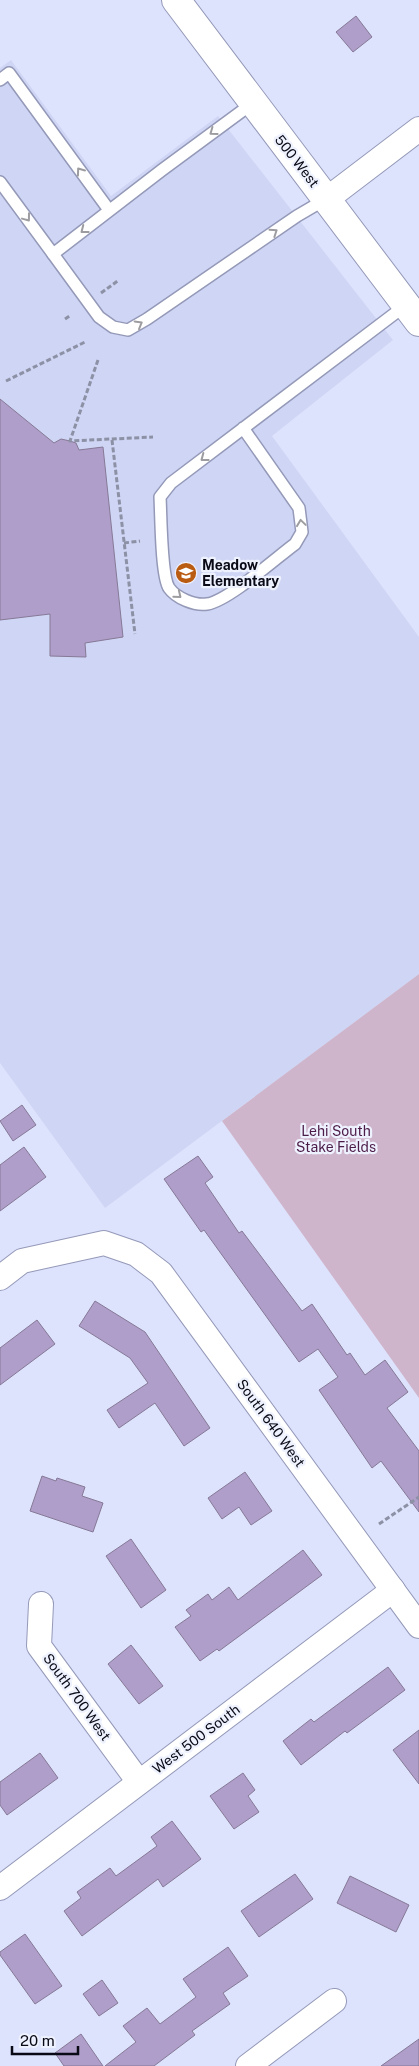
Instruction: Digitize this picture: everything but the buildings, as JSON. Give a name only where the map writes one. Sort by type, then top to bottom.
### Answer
[{"type":"street","name":"500 West","points":[[176,0],[413,314]]},
{"type":"street","points":[[327,199],[419,129]]},
{"type":"street","name":"South 640 West","points":[[0,1278],[22,1261],[104,1243],[136,1254],[161,1273],[419,1626]]},
{"type":"street","name":"West 500 South","points":[[0,1888],[393,1590]]},
{"type":"street","name":"South 700 West","points":[[42,1604],[39,1646],[139,1782]]},
{"type":"street","points":[[248,2066],[334,2002]]},
{"type":"lane","points":[[0,80],[9,73],[109,210]]},
{"type":"lane","points":[[53,254],[109,210],[253,104]]},
{"type":"lane","points":[[0,182],[99,317],[113,327],[128,330],[298,216],[327,199]]},
{"type":"lane","points":[[243,428],[299,508],[302,532],[295,544],[226,596],[206,604],[185,600],[169,588],[163,562],[160,497],[171,483],[243,428],[413,314]]},
{"type":"path","points":[[94,298],[119,280]]},
{"type":"path","points":[[65,319],[71,315]]},
{"type":"path","points":[[6,381],[85,342]]},
{"type":"path","points":[[98,360],[70,441],[153,437]]},
{"type":"path","points":[[112,440],[135,634]]},
{"type":"path","points":[[124,543],[140,541]]},
{"type":"path","points":[[379,1524],[419,1497]]},
{"type":"shaded area","name":"Meadow Elementary","points":[[11,60],[111,196],[218,116],[393,340],[272,436],[419,637],[419,974],[105,1208],[0,1063],[0,68]]},
{"type":"green space","name":"Lehi South Stake Fields","points":[[419,974],[419,1398],[222,1121]]},
{"type":"place","name":"Meadow Elementary","points":[[186,573]]}]
